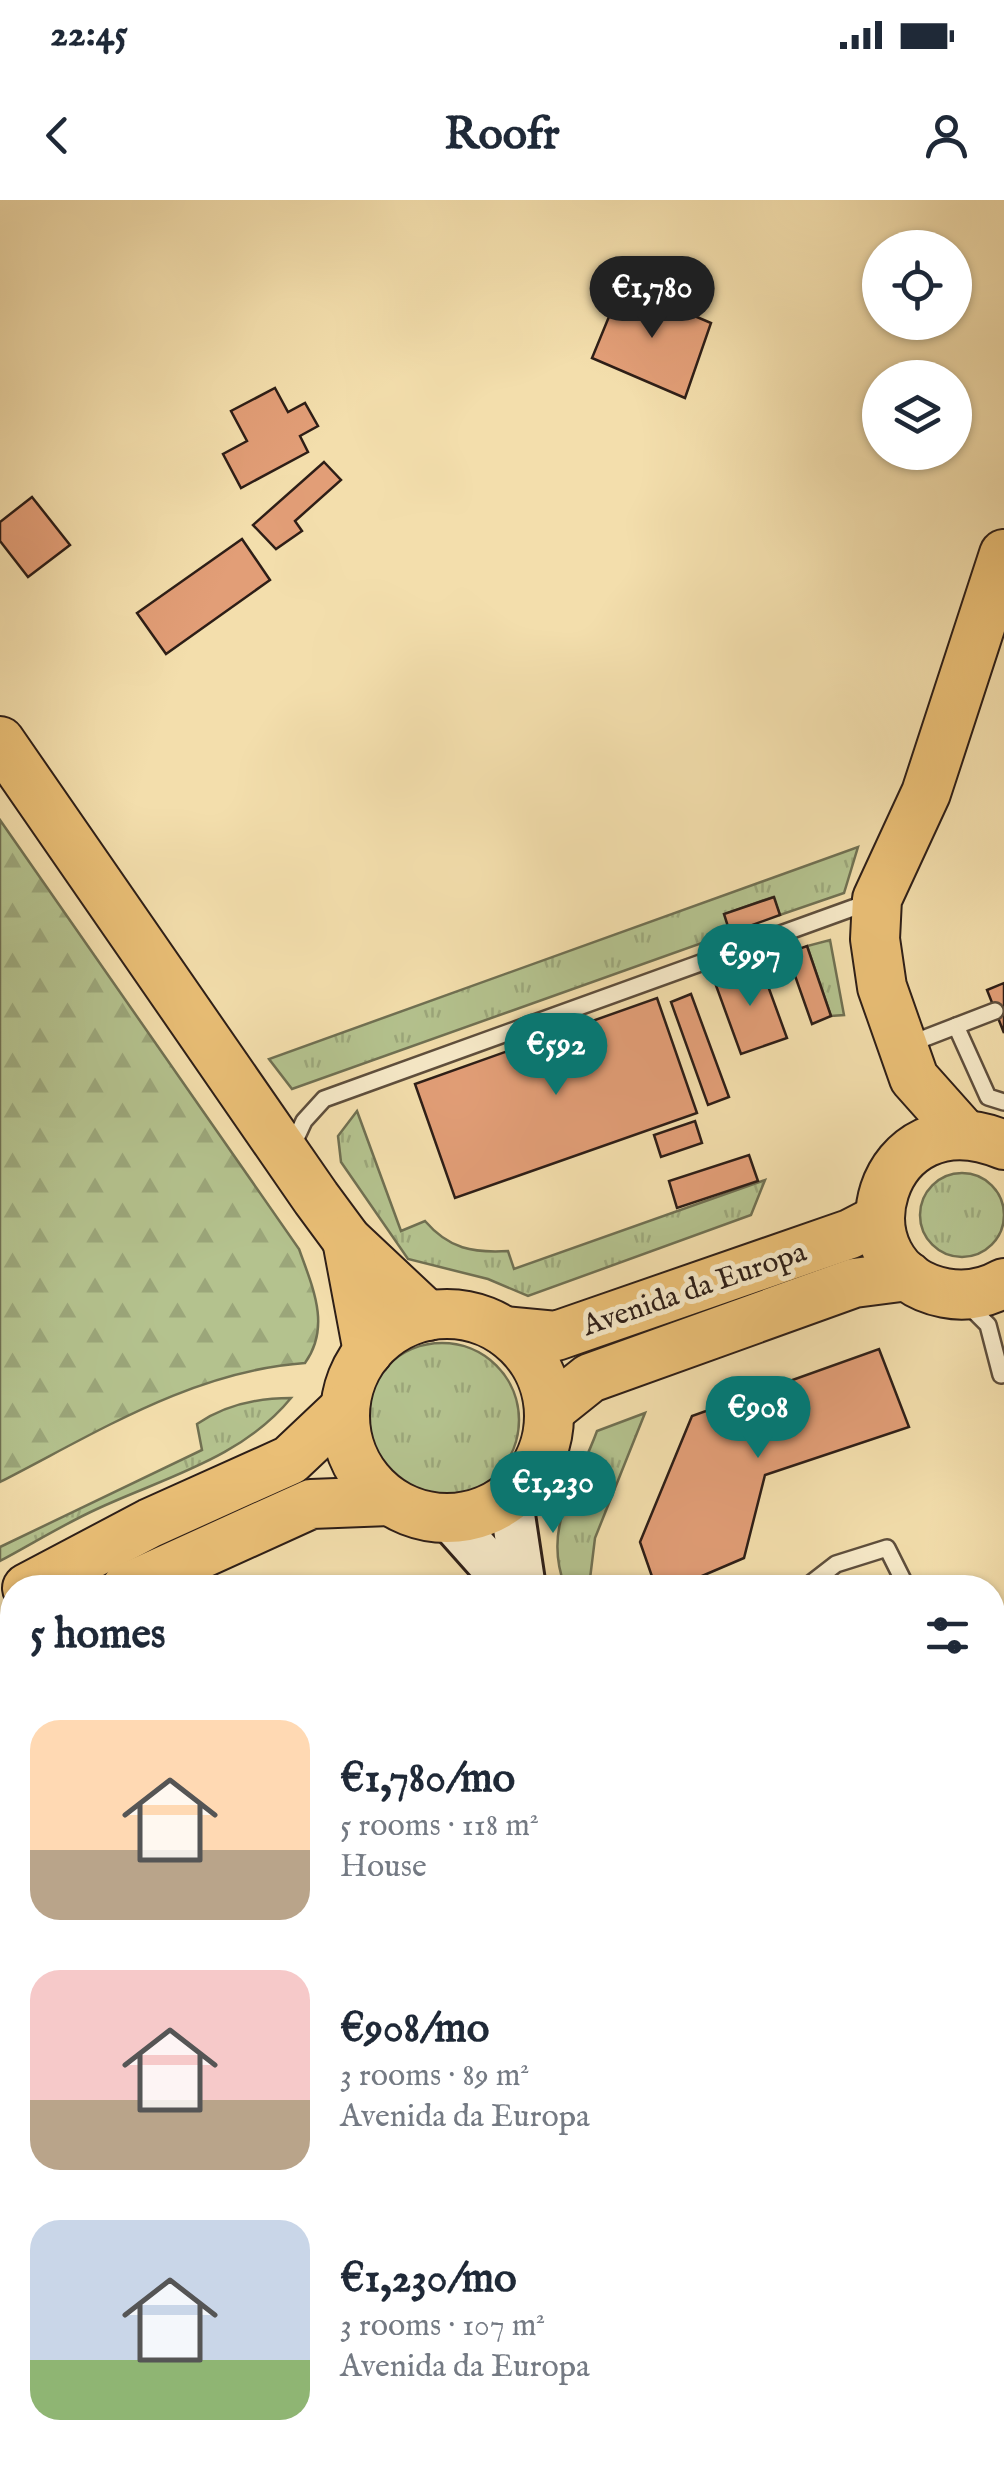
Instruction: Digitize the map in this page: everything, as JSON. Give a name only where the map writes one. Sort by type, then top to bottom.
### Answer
[{"type":"main road","points":[[908,1152],[909,1062],[882,987],[876,939],[877,899],[926,793],[1004,554]]},
{"type":"main road","points":[[0,741],[348,1240],[428,1316]]},
{"type":"main road","points":[[909,1062],[984,1139]]},
{"type":"main road","points":[[984,1139],[943,1135],[908,1152],[884,1185],[879,1219],[893,1260],[908,1276],[932,1290],[958,1296],[1004,1284]]},
{"type":"main road","name":"Avenida da Europa","points":[[504,1331],[556,1336],[850,1234],[879,1219]]},
{"type":"main road","points":[[348,1240],[368,1352]]},
{"type":"main road","name":"Avenida da Europa","points":[[550,1410],[590,1378],[854,1283],[908,1276]]},
{"type":"main road","points":[[428,1316],[478,1318],[504,1331],[522,1346],[540,1373],[550,1410],[541,1458],[524,1484],[471,1516],[427,1517],[389,1501],[367,1480],[351,1455],[344,1409],[349,1384],[368,1352],[392,1329],[428,1316]]},
{"type":"main road","points":[[51,1575],[150,1523],[290,1460],[344,1409]]},
{"type":"main road","points":[[510,1495],[522,1575]]},
{"type":"main road","points":[[155,1575],[312,1504],[389,1501]]},
{"type":"main road","points":[[447,1516],[499,1575]]},
{"type":"lane","points":[[288,1156],[304,1121],[324,1099],[877,899]]},
{"type":"lane","points":[[909,1062],[956,1026],[996,1011]]},
{"type":"lane","points":[[956,1026],[988,1097],[1004,1102]]},
{"type":"lane","points":[[958,1296],[988,1325],[1002,1375]]},
{"type":"lane","points":[[821,1575],[836,1564],[887,1548],[901,1575]]},
{"type":"green space","points":[[0,820],[299,1249],[314,1293],[318,1321],[313,1349],[305,1363],[264,1368],[185,1391],[110,1424],[0,1482]]},
{"type":"green space","points":[[858,847],[844,893],[780,915],[773,897],[725,914],[730,933],[292,1089],[269,1059]]},
{"type":"green space","points":[[830,940],[844,1015],[831,1016],[807,946]]},
{"type":"green space","points":[[357,1111],[401,1231],[425,1221],[443,1238],[462,1247],[508,1251],[514,1269],[765,1180],[751,1215],[528,1296],[488,1279],[408,1259],[341,1162],[338,1136]]},
{"type":"green space","points":[[962,1173],[978,1176],[992,1185],[1001,1199],[1001,1231],[992,1245],[978,1254],[962,1257],[946,1254],[932,1245],[923,1231],[920,1215],[923,1199],[932,1185],[946,1176]]},
{"type":"green space","points":[[442,1343],[471,1349],[496,1366],[513,1391],[519,1420],[513,1449],[496,1474],[471,1491],[442,1497],[413,1491],[388,1474],[371,1449],[365,1420],[371,1391],[388,1366],[413,1349]]},
{"type":"green space","points":[[291,1398],[271,1419],[226,1451],[85,1515],[0,1561],[0,1547],[202,1450],[197,1424],[208,1417],[242,1404]]},
{"type":"green space","points":[[645,1413],[595,1538],[590,1575],[562,1575],[557,1545],[559,1526],[597,1431]]},
{"type":"building","points":[[622,285],[711,323],[685,398],[592,358]]},
{"type":"building","points":[[275,388],[288,412],[305,403],[318,426],[300,436],[308,452],[241,488],[223,454],[247,441],[231,411]]},
{"type":"building","points":[[324,462],[341,480],[295,521],[302,531],[276,549],[253,525]]},
{"type":"building","points":[[32,497],[70,545],[28,577],[0,541],[0,522]]},
{"type":"building","points":[[242,539],[270,580],[166,654],[137,613]]},
{"type":"building","points":[[774,897],[780,915],[730,933],[724,914]]},
{"type":"building","points":[[807,946],[831,1016],[812,1024],[787,953]]},
{"type":"building","points":[[760,964],[787,1038],[741,1054],[714,980]]},
{"type":"building","points":[[1004,983],[1004,1033],[987,990]]},
{"type":"building","points":[[691,994],[729,1097],[708,1105],[671,1002]]},
{"type":"building","points":[[657,998],[697,1113],[455,1198],[415,1084]]},
{"type":"building","points":[[695,1121],[702,1143],[661,1157],[654,1135]]},
{"type":"building","points":[[749,1155],[758,1181],[677,1208],[669,1181]]},
{"type":"building","points":[[879,1349],[909,1427],[765,1475],[744,1558],[704,1575],[651,1575],[640,1542],[692,1416]]}]
